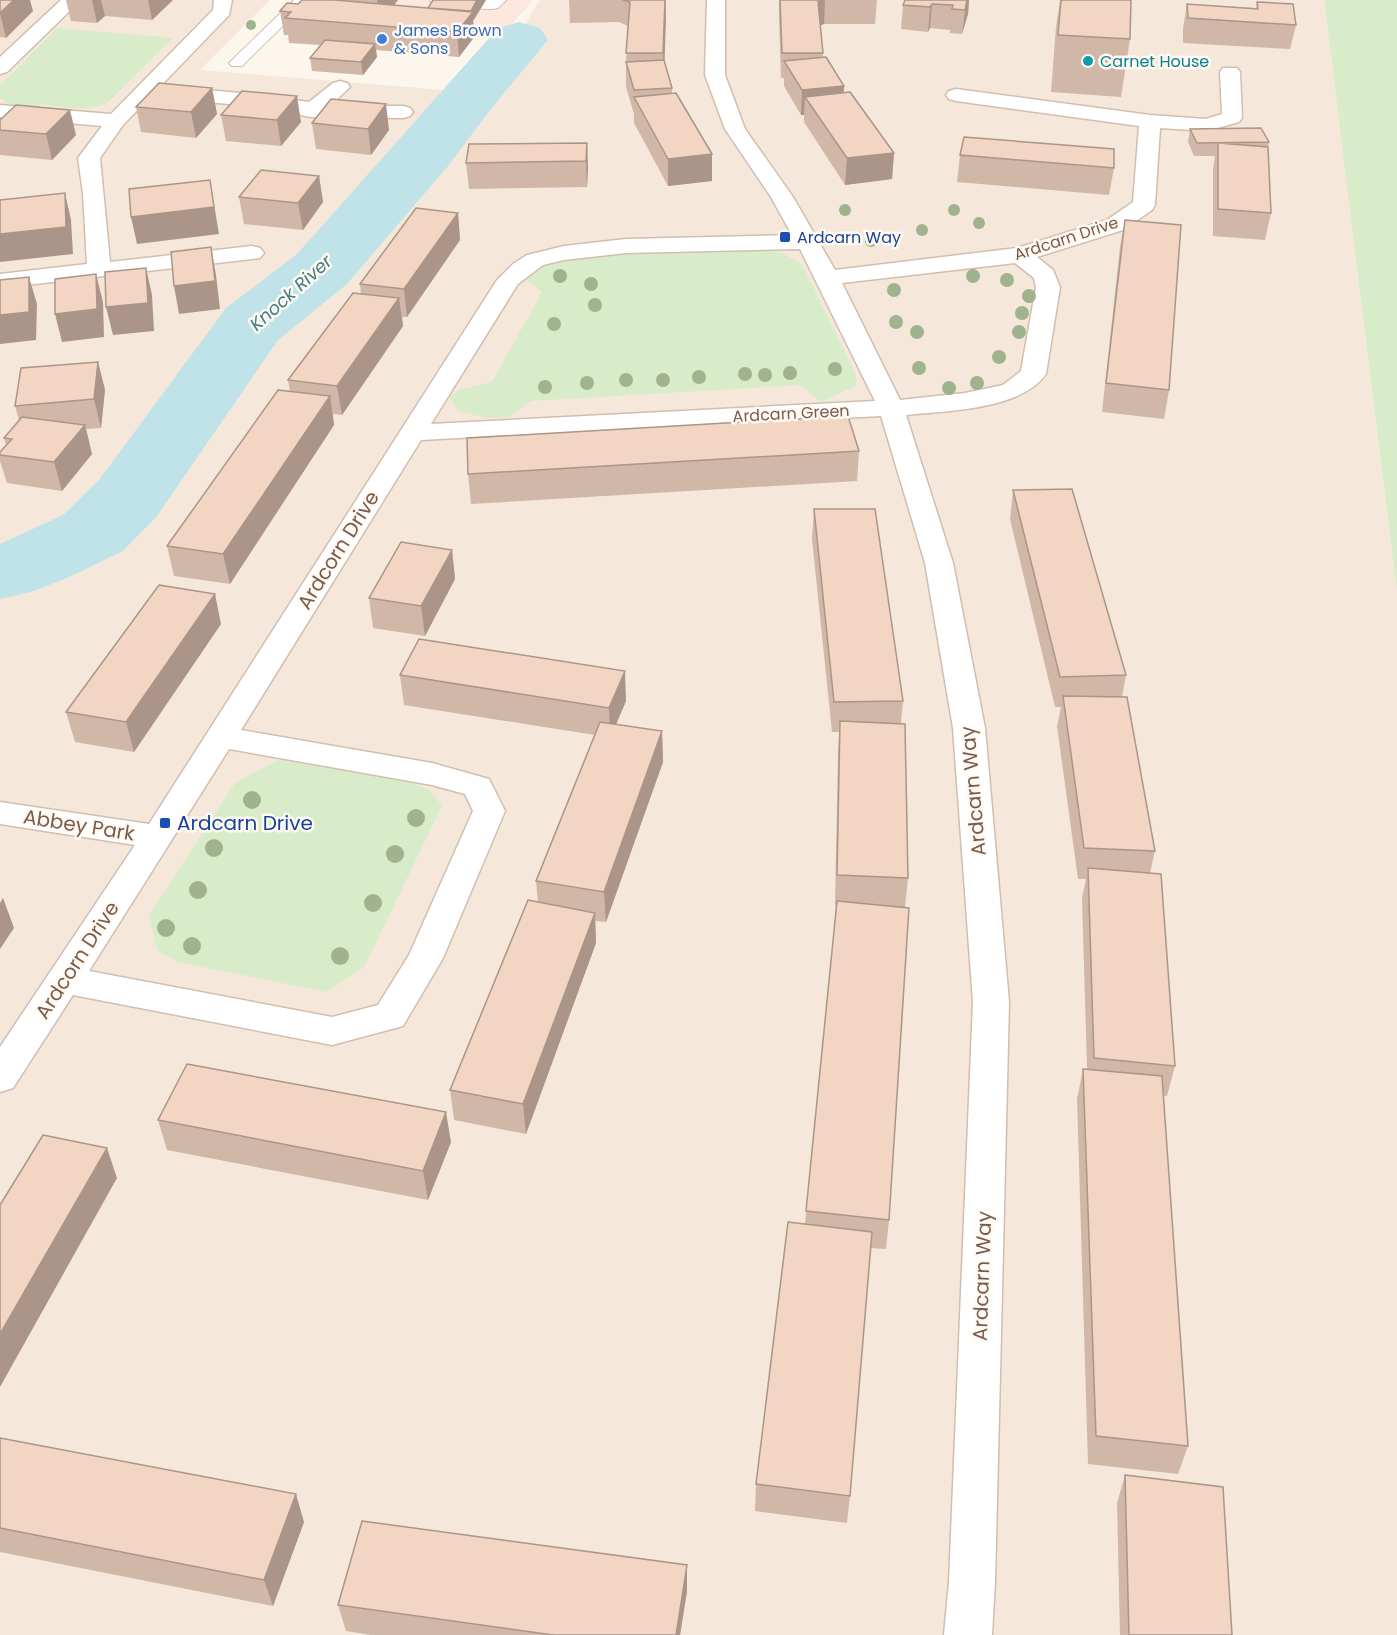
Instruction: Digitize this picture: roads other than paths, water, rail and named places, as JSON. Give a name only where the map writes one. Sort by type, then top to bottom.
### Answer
[{"type":"street","points":[[0,68],[72,0]]},
{"type":"street","points":[[99,270],[94,193],[89,158],[116,121],[222,11],[224,0]]},
{"type":"street","name":"Ardcarn Way","points":[[716,0],[715,75],[735,129],[782,197],[828,278],[891,408],[939,563],[969,728],[991,1002],[968,1635]]},
{"type":"street","points":[[956,94],[1150,121],[1207,125],[1232,118],[1230,72]]},
{"type":"street","points":[[311,111],[340,87]]},
{"type":"street","points":[[147,90],[254,100],[311,111],[354,114],[403,112]]},
{"type":"street","points":[[0,111],[116,121]]},
{"type":"street","name":"Ardcarn Drive","points":[[828,278],[1020,255],[1115,225],[1144,205],[1150,121]]},
{"type":"street","name":"Ardcorn Drive","points":[[0,1077],[158,837],[508,280],[535,260],[564,253],[626,246],[807,242]]},
{"type":"street","points":[[0,281],[252,253]]},
{"type":"street","name":"Ardcarn Green","points":[[411,433],[891,408],[965,401],[1011,391],[1033,374],[1048,287],[1045,275],[1020,255]]},
{"type":"street","points":[[64,980],[332,1031],[390,1016],[425,958],[489,811],[478,787],[432,774],[220,737]]},
{"type":"street","name":"Abbey Park","points":[[0,813],[158,837]]},
{"type":"lane","points":[[237,63],[302,0]]},
{"type":"lane","points":[[437,0],[455,4],[493,5],[499,0]]},
{"type":"waterway","name":"Knock River","points":[[0,573],[36,560],[93,533],[128,498],[252,324],[322,269],[519,40]]},
{"type":"place","name":"James Brown & Sons","points":[[382,39]]},
{"type":"place","name":"Carnet House","points":[[1088,61]]},
{"type":"place","name":"Ardcarn Way","points":[[785,237]]},
{"type":"place","name":"Ardcarn Drive","points":[[165,823]]}]
